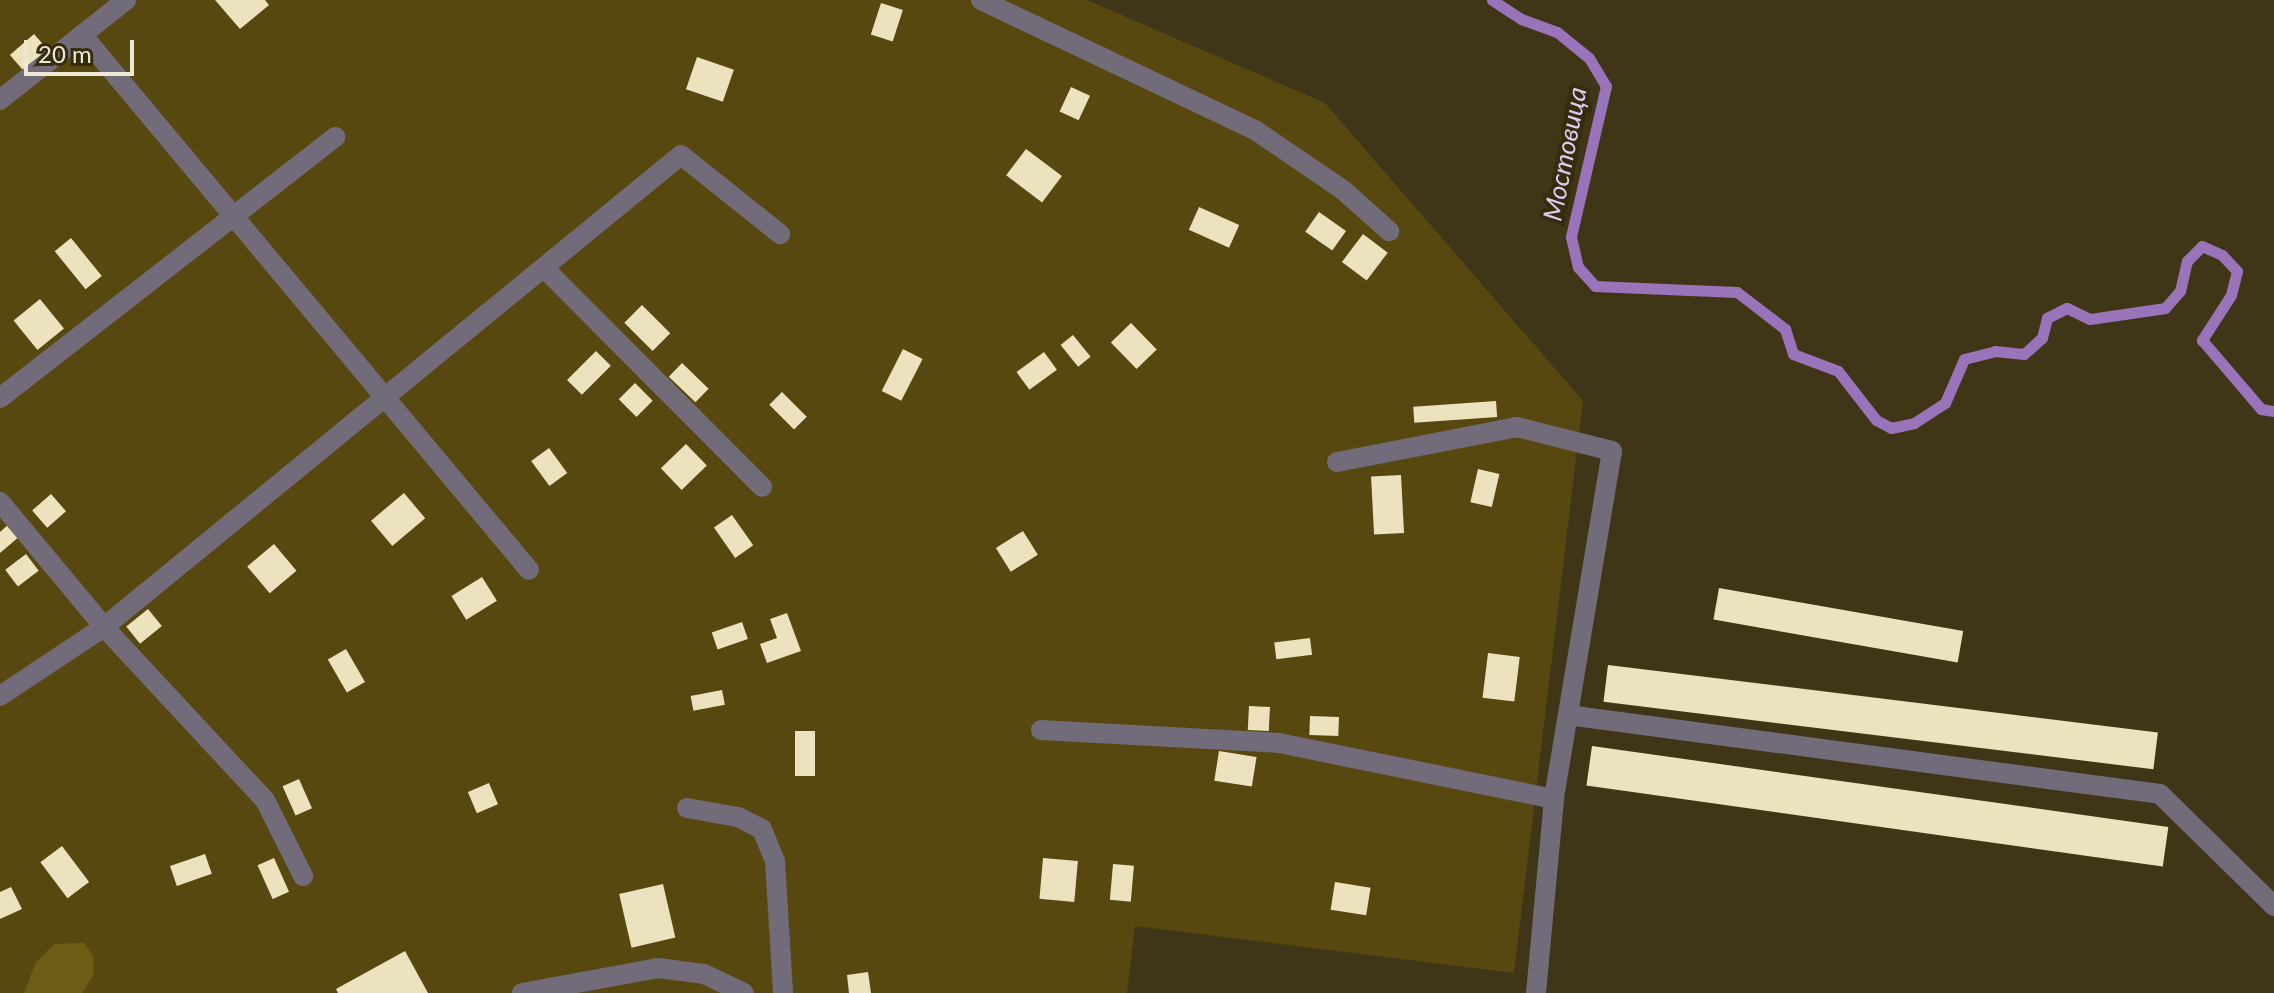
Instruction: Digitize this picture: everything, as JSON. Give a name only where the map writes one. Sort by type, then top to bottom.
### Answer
[{"type":"street","points":[[0,100],[84,37],[126,0]]},
{"type":"street","points":[[981,0],[1255,130],[1343,190],[1389,231]]},
{"type":"street","points":[[84,37],[529,570]]},
{"type":"street","points":[[0,398],[335,137]]},
{"type":"street","points":[[0,696],[104,627],[681,155],[780,234]]},
{"type":"street","points":[[544,268],[762,487]]},
{"type":"street","points":[[1337,462],[1517,427],[1612,451],[1554,799],[1536,993]]},
{"type":"street","points":[[0,502],[104,627],[265,800],[303,876]]},
{"type":"street","points":[[1568,715],[2160,794],[2274,906]]},
{"type":"street","points":[[1041,730],[1279,743],[1554,799]]},
{"type":"street","points":[[687,808],[738,817],[762,829],[775,861],[783,993]]},
{"type":"street","points":[[522,993],[658,968],[704,974],[744,993]]},
{"type":"shaded area","points":[[0,0],[1087,0],[1325,103],[1583,401],[1514,973],[1135,926],[1127,993],[0,993]]},
{"type":"shaded area","points":[[84,943],[93,956],[94,974],[82,993],[24,993],[35,964],[54,944]]},
{"type":"building","points":[[215,0],[265,0],[269,5],[240,29]]},
{"type":"building","points":[[881,3],[903,10],[893,41],[871,34]]},
{"type":"building","points":[[34,34],[48,50],[24,71],[10,55]]},
{"type":"building","points":[[697,57],[734,70],[723,102],[686,89]]},
{"type":"building","points":[[1071,87],[1090,96],[1079,120],[1060,111]]},
{"type":"building","points":[[1026,149],[1062,176],[1042,202],[1006,175]]},
{"type":"building","points":[[1199,207],[1239,225],[1229,248],[1189,230]]},
{"type":"building","points":[[1319,212],[1346,231],[1332,251],[1305,232]]},
{"type":"building","points":[[1363,234],[1388,253],[1367,281],[1342,262]]},
{"type":"building","points":[[71,238],[102,276],[86,289],[55,251]]},
{"type":"building","points":[[40,299],[64,329],[37,350],[14,320]]},
{"type":"building","points":[[642,305],[670,333],[653,351],[624,323]]},
{"type":"building","points":[[1131,323],[1157,350],[1137,369],[1111,342]]},
{"type":"building","points":[[1073,335],[1091,357],[1078,367],[1061,345]]},
{"type":"building","points":[[903,349],[923,359],[901,401],[882,391]]},
{"type":"building","points":[[596,351],[611,366],[582,395],[567,380]]},
{"type":"building","points":[[1044,352],[1057,370],[1029,390],[1016,372]]},
{"type":"building","points":[[682,363],[709,389],[695,402],[669,377]]},
{"type":"building","points":[[635,383],[653,401],[636,417],[619,399]]},
{"type":"building","points":[[782,392],[807,417],[794,429],[769,405]]},
{"type":"building","points":[[1496,401],[1497,417],[1414,423],[1413,407]]},
{"type":"building","points":[[686,444],[707,466],[682,490],[661,468]]},
{"type":"building","points":[[549,448],[567,473],[549,486],[531,461]]},
{"type":"building","points":[[1478,469],[1499,474],[1492,507],[1470,502]]},
{"type":"building","points":[[1401,475],[1404,533],[1374,534],[1371,477]]},
{"type":"building","points":[[404,493],[425,518],[392,546],[371,521]]},
{"type":"building","points":[[51,494],[66,511],[47,528],[32,510]]},
{"type":"building","points":[[732,515],[753,545],[735,558],[714,528]]},
{"type":"building","points":[[9,524],[20,536],[0,553],[0,532]]},
{"type":"building","points":[[1023,531],[1038,555],[1011,572],[996,548]]},
{"type":"building","points":[[274,544],[296,571],[270,593],[247,566]]},
{"type":"building","points":[[26,554],[39,571],[18,586],[5,570]]},
{"type":"building","points":[[482,577],[497,601],[466,620],[451,596]]},
{"type":"building","points":[[1719,588],[1963,631],[1958,663],[1713,620]]},
{"type":"building","points":[[148,609],[162,626],[140,644],[126,627]]},
{"type":"building","points":[[787,613],[801,651],[767,663],[760,644],[777,638],[770,619]]},
{"type":"building","points":[[742,622],[748,639],[718,649],[712,632]]},
{"type":"building","points":[[1310,638],[1312,655],[1276,659],[1274,642]]},
{"type":"building","points":[[346,649],[365,682],[347,692],[328,660]]},
{"type":"building","points":[[1488,653],[1520,657],[1514,702],[1483,698]]},
{"type":"building","points":[[1608,665],[2158,733],[2153,769],[1603,702]]},
{"type":"building","points":[[722,690],[725,705],[693,711],[691,696]]},
{"type":"building","points":[[1249,706],[1270,707],[1269,731],[1248,730]]},
{"type":"building","points":[[1310,716],[1339,717],[1338,736],[1309,735]]},
{"type":"building","points":[[795,731],[815,731],[815,776],[795,776]]},
{"type":"building","points":[[1592,746],[2168,827],[2163,867],[1586,786]]},
{"type":"building","points":[[1219,751],[1257,757],[1252,787],[1214,781]]},
{"type":"building","points":[[299,779],[312,808],[296,816],[283,786]]},
{"type":"building","points":[[489,783],[498,804],[477,813],[468,792]]},
{"type":"building","points":[[62,846],[89,882],[68,898],[40,862]]},
{"type":"building","points":[[205,854],[212,874],[177,886],[170,866]]},
{"type":"building","points":[[274,858],[289,892],[273,899],[258,865]]},
{"type":"building","points":[[1043,858],[1078,861],[1074,902],[1039,899]]},
{"type":"building","points":[[1113,864],[1134,866],[1131,902],[1110,900]]},
{"type":"building","points":[[1335,882],[1371,888],[1366,915],[1331,910]]},
{"type":"building","points":[[663,884],[675,938],[632,948],[619,894]]},
{"type":"building","points":[[11,887],[22,909],[0,919],[0,892]]},
{"type":"building","points":[[405,951],[428,993],[338,993],[336,989]]},
{"type":"building","points":[[868,972],[871,993],[849,993],[847,975]]},
{"type":"waterway","name":"Мостовица","points":[[1492,0],[1521,19],[1557,32],[1589,58],[1606,86],[1571,237],[1578,267],[1595,286],[1737,292],[1785,329],[1793,354],[1838,371],[1876,420],[1891,428],[1914,423],[1945,403],[1964,359],[1995,351],[2024,354],[2042,338],[2047,318],[2067,308],[2090,319],[2165,308],[2180,291],[2187,261],[2202,246],[2222,255],[2237,271],[2231,295],[2202,340],[2261,409],[2274,411]]}]
